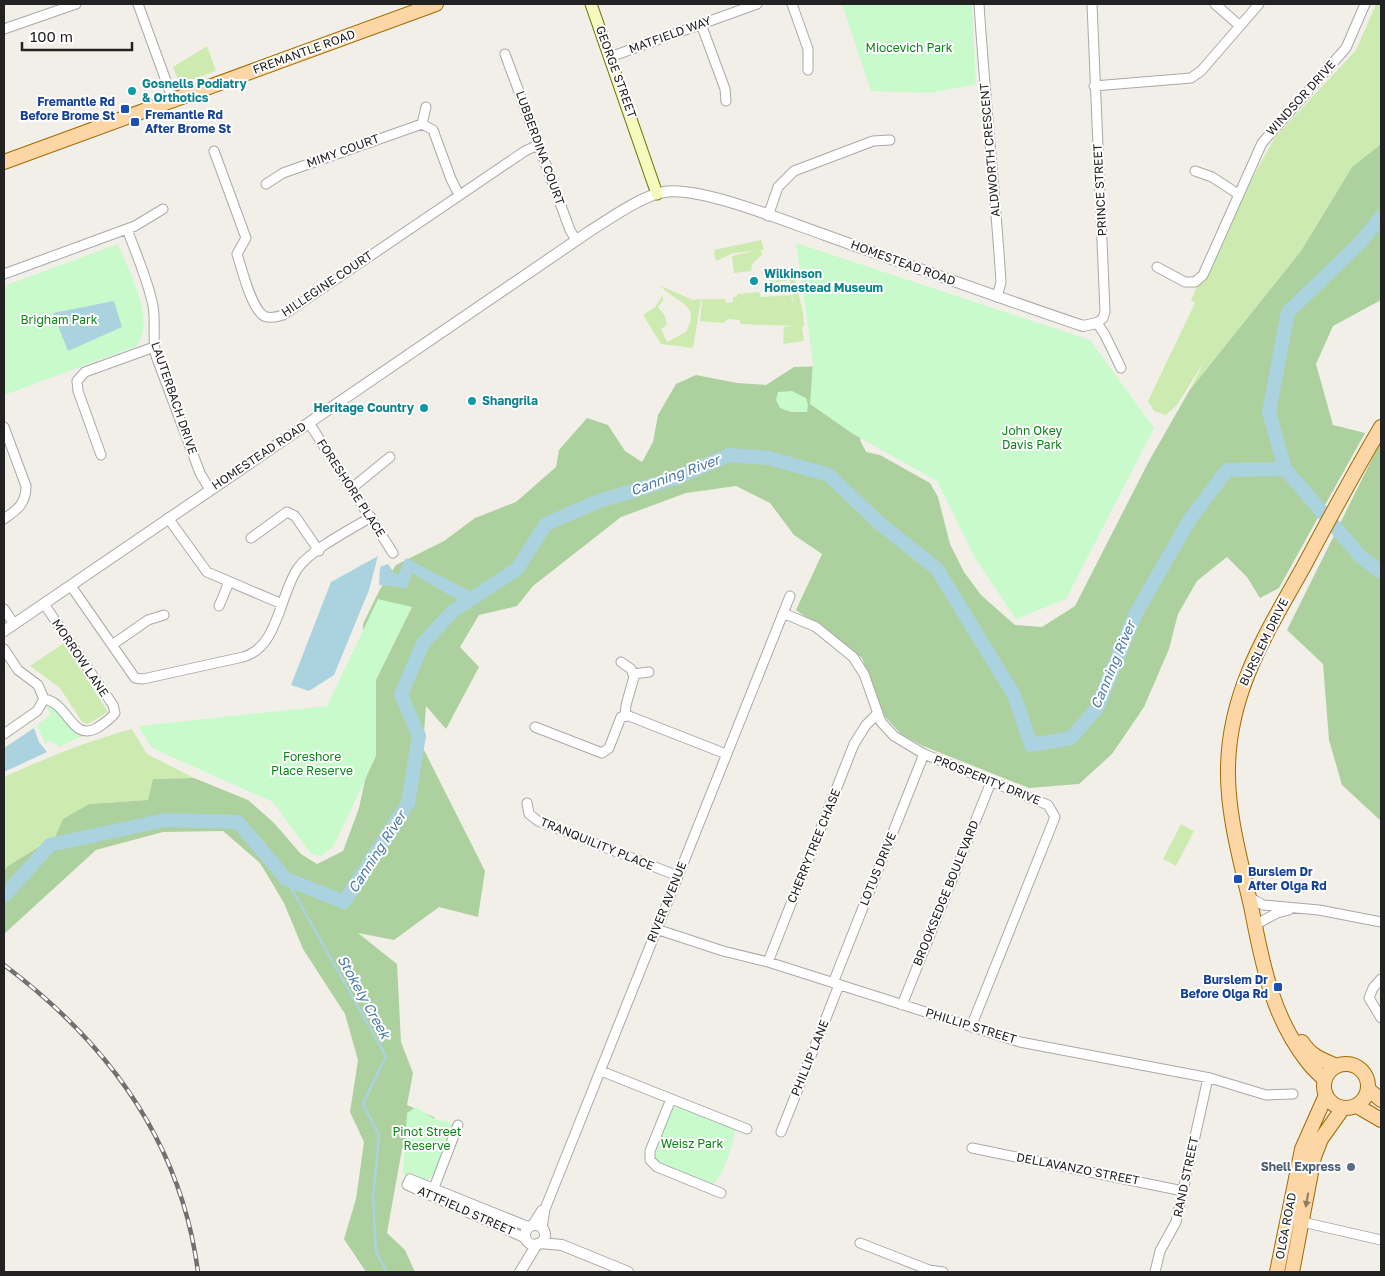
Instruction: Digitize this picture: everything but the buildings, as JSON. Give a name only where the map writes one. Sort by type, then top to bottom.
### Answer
[{"type":"main road","name":"FREMANTLE ROAD","points":[[4,162],[436,4]]},
{"type":"main road","name":"GEORGE STREET","points":[[591,4],[659,190]]},
{"type":"main road","name":"BURSLEM DRIVE","points":[[1325,1080],[1307,1062],[1282,1022],[1267,983],[1230,796],[1228,770],[1232,725],[1240,690],[1308,557],[1381,427]]},
{"type":"main road","name":"BURSLEM DRIVE","points":[[1282,1022],[1296,1034],[1308,1051],[1319,1059],[1337,1066],[1350,1064],[1356,1066],[1366,1076],[1378,1097],[1350,1107]]},
{"type":"main road","points":[[1337,1066],[1327,1074],[1325,1080],[1326,1095],[1333,1104],[1350,1107],[1381,1120]]},
{"type":"main road","name":"OLGA ROAD","points":[[1292,1272],[1296,1221],[1294,1190],[1308,1132],[1326,1095]]},
{"type":"main road","name":"OLGA ROAD","points":[[1277,1272],[1296,1221],[1318,1148],[1330,1125],[1350,1107]]},
{"type":"main road","points":[[1294,1190],[1307,1154],[1314,1148],[1318,1148]]},
{"type":"street","points":[[4,29],[76,4]]},
{"type":"street","points":[[138,4],[173,100]]},
{"type":"street","name":"MATFIELD WAY","points":[[610,57],[757,4]]},
{"type":"street","points":[[792,4],[808,49],[808,70]]},
{"type":"street","name":"ALDWORTH CRESCENT","points":[[980,4],[984,77],[995,186],[1001,282],[997,297]]},
{"type":"street","name":"PRINCE STREET","points":[[1092,4],[1105,312],[1103,318],[1097,323]]},
{"type":"street","points":[[1215,4],[1240,26]]},
{"type":"street","points":[[1094,86],[1191,78],[1201,71],[1259,4]]},
{"type":"street","name":"WINDSOR DRIVE","points":[[1158,267],[1185,282],[1195,282],[1203,275],[1262,143],[1346,48],[1365,4]]},
{"type":"street","points":[[701,24],[725,89],[726,101]]},
{"type":"street","name":"LUBBERDINA COURT","points":[[505,54],[570,230],[576,240]]},
{"type":"street","points":[[426,107],[422,124],[433,130],[459,195]]},
{"type":"street","name":"MIMY COURT","points":[[266,184],[283,173],[422,124]]},
{"type":"street","points":[[768,216],[778,187],[794,171],[873,141],[890,140]]},
{"type":"street","name":"HILLEGINE COURT","points":[[214,151],[246,238],[244,245],[237,254],[242,270],[255,307],[267,317],[283,315],[525,150],[538,145]]},
{"type":"street","points":[[1195,171],[1212,177],[1238,194]]},
{"type":"street","name":"HOMESTEAD ROAD","points":[[4,631],[576,240],[659,190],[694,188],[710,198],[768,216],[1083,326],[1097,323]]},
{"type":"street","points":[[4,274],[127,229],[163,209]]},
{"type":"street","name":"LAUTERBACH DRIVE","points":[[127,229],[151,296],[154,310],[154,347],[200,473],[210,490]]},
{"type":"street","points":[[1097,323],[1106,335],[1120,368]]},
{"type":"street","points":[[101,454],[78,391],[77,381],[85,372],[154,347]]},
{"type":"street","name":"FORESHORE PLACE","points":[[309,422],[393,553]]},
{"type":"street","points":[[4,519],[23,504],[26,495],[26,486],[5,433]]},
{"type":"street","points":[[352,488],[390,456]]},
{"type":"street","points":[[250,538],[287,512],[295,516],[319,551]]},
{"type":"street","points":[[71,586],[135,678],[143,679],[243,657],[253,654],[266,642],[298,568],[319,551],[371,517]]},
{"type":"street","points":[[168,518],[203,568],[229,582],[282,604]]},
{"type":"street","points":[[219,606],[229,582]]},
{"type":"street","name":"RIVER AVENUE","points":[[533,1232],[545,1209],[601,1071],[790,596]]},
{"type":"street","name":"MORROW LANE","points":[[44,604],[113,705],[115,713],[110,720],[94,729],[83,731],[74,726],[60,706],[44,699]]},
{"type":"street","points":[[4,609],[14,624]]},
{"type":"street","name":"PROSPERITY DRIVE","points":[[783,613],[816,627],[853,657],[864,674],[879,718],[894,736],[924,754],[1048,805],[1055,817],[971,1027]]},
{"type":"street","points":[[112,645],[148,620],[164,615]]},
{"type":"street","points":[[4,649],[18,670],[38,685],[44,699],[36,711],[4,734]]},
{"type":"street","points":[[535,727],[602,752],[609,748],[619,721],[625,716],[626,705],[634,682],[633,674],[621,662]]},
{"type":"street","points":[[633,674],[649,672]]},
{"type":"street","points":[[625,716],[726,754]]},
{"type":"street","name":"CHERRYTREE CHASE","points":[[768,962],[854,744],[862,732],[879,718]]},
{"type":"street","name":"LOTUS DRIVE","points":[[836,984],[924,754]]},
{"type":"street","name":"BROOKSEDGE BOULEVARD","points":[[902,1005],[991,782]]},
{"type":"street","name":"TRANQUILITY PLACE","points":[[528,803],[530,814],[538,821],[678,876]]},
{"type":"street","points":[[1249,897],[1263,905],[1299,908],[1381,922]]},
{"type":"street","points":[[1255,925],[1277,913],[1299,908]]},
{"type":"street","name":"PHILLIP STREET","points":[[656,930],[723,951],[768,962],[1020,1042],[1208,1078],[1266,1094],[1293,1094]]},
{"type":"street","points":[[1381,979],[1373,988],[1369,998],[1381,1018]]},
{"type":"street","name":"PHILLIP LANE","points":[[781,1132],[836,984]]},
{"type":"street","points":[[601,1071],[747,1129]]},
{"type":"street","name":"RAND STREET","points":[[1155,1272],[1160,1250],[1176,1222],[1208,1078]]},
{"type":"street","points":[[672,1099],[650,1151],[650,1160],[657,1167],[721,1193]]},
{"type":"street","points":[[432,1192],[458,1126]]},
{"type":"street","name":"DELLAVANZO STREET","points":[[972,1148],[1183,1190]]},
{"type":"street","name":"ATTFIELD STREET","points":[[408,1182],[628,1272]]},
{"type":"street","points":[[1296,1221],[1381,1240]]},
{"type":"street","points":[[533,1232],[544,1236],[538,1244],[522,1268],[533,1232]]},
{"type":"street","name":"ATTFIELD STREET","points":[[533,1232],[538,1244],[562,1245]]},
{"type":"street","points":[[860,1243],[929,1270],[943,1272]]},
{"type":"green space","name":"Miocevich Park","points":[[842,4],[972,4],[976,84],[931,93],[871,91]]},
{"type":"green space","points":[[1376,4],[1381,4],[1381,144],[1352,167],[1301,251],[1189,391],[1205,360],[1177,405],[1166,415],[1154,411],[1148,401],[1195,303],[1191,300],[1198,285],[1204,281],[1247,188],[1275,137],[1356,50]]},
{"type":"green space","points":[[207,46],[216,71],[180,84],[173,67]]},
{"type":"green space","points":[[1381,144],[1381,300],[1333,326],[1316,364],[1333,425],[1365,433],[1279,588],[1260,598],[1247,577],[1227,557],[1197,581],[1178,614],[1169,649],[1144,707],[1112,754],[1079,784],[1029,788],[923,746],[901,734],[885,717],[862,658],[796,610],[822,554],[794,535],[770,503],[736,486],[686,493],[621,517],[533,586],[517,606],[479,615],[460,647],[479,667],[446,729],[426,706],[423,748],[485,871],[478,917],[439,907],[394,940],[358,933],[397,964],[401,1042],[413,1073],[407,1105],[434,1117],[435,1124],[426,1142],[402,1149],[387,1233],[405,1250],[415,1272],[366,1272],[344,1239],[356,1199],[364,1142],[350,1112],[358,1060],[345,1014],[303,949],[284,903],[260,863],[223,831],[163,832],[96,850],[4,934],[4,871],[8,866],[55,837],[63,819],[89,804],[148,800],[153,779],[194,778],[248,800],[274,823],[301,854],[317,864],[343,851],[359,808],[371,752],[364,675],[363,624],[380,589],[396,565],[444,541],[475,518],[516,502],[556,467],[559,450],[587,418],[608,425],[625,451],[642,462],[653,442],[658,415],[676,384],[696,375],[737,383],[766,385],[794,367],[829,366],[865,425],[860,440],[866,452],[880,455],[930,483],[938,497],[950,544],[964,572],[981,595],[1015,625],[1042,627],[1075,606],[1149,461],[1189,391],[1301,251],[1352,167]]},
{"type":"green space","points":[[761,240],[764,250],[761,250],[762,255],[752,264],[751,271],[734,273],[732,256],[753,251],[734,253],[716,261],[714,250]]},
{"type":"green space","name":"John Okey Davis Park","points":[[796,243],[1090,340],[1154,428],[1066,599],[1016,619],[974,556],[937,481],[853,434],[810,404],[813,361]]},
{"type":"green space","name":"Brigham Park","points":[[118,244],[134,281],[142,309],[144,322],[137,346],[4,395],[4,286]]},
{"type":"green space","points":[[769,274],[775,274],[772,280],[774,281],[794,275],[803,312],[804,326],[802,327],[804,341],[783,344],[784,327],[793,326],[741,324],[739,320],[728,319],[723,323],[700,321],[702,299],[725,299],[726,303],[733,302],[733,297],[737,297],[737,294],[759,292],[761,297],[791,295],[794,308],[790,280],[770,283]]},
{"type":"green space","points":[[661,286],[693,300],[701,299],[693,348],[661,344],[643,315],[655,307],[663,295],[663,301],[658,307],[665,316],[667,325],[661,329],[667,342],[686,332],[691,315],[689,309]]},
{"type":"green space","points":[[792,391],[806,398],[807,412],[791,412],[780,408],[776,400],[778,392]]},
{"type":"green space","points":[[1381,441],[1381,821],[1342,785],[1329,740],[1323,664],[1287,630]]},
{"type":"green space","name":"Foreshore Place Reserve","points":[[378,599],[412,607],[376,680],[376,756],[334,846],[321,856],[311,854],[273,802],[152,748],[138,726],[327,706]]},
{"type":"green space","points":[[64,643],[108,712],[88,724],[82,722],[60,688],[30,666]]},
{"type":"green space","points":[[50,703],[75,731],[87,734],[59,747],[50,740],[45,744],[37,725],[50,715],[49,710],[45,706]]},
{"type":"green space","points":[[132,729],[147,754],[194,778],[153,779],[148,800],[89,804],[63,819],[55,837],[4,871],[4,777],[67,750]]},
{"type":"green space","points":[[1181,824],[1194,831],[1176,866],[1163,859]]},
{"type":"green space","name":"Pinot Street Reserve","points":[[416,1107],[436,1120],[447,1121],[454,1127],[435,1174],[426,1181],[410,1179],[403,1173],[407,1113]]},
{"type":"green space","name":"Weisz Park","points":[[676,1107],[682,1107],[735,1128],[728,1158],[720,1175],[712,1185],[657,1163],[654,1157],[669,1112]]},
{"type":"water","points":[[114,301],[122,327],[68,351],[53,313]]},
{"type":"water","points":[[378,556],[369,590],[334,675],[309,691],[291,685],[331,582]]},
{"type":"water","points":[[406,558],[475,594],[461,602],[412,573],[407,588],[379,585],[380,567],[388,564],[395,574],[399,574]]},
{"type":"water","points":[[34,728],[39,742],[47,752],[4,772],[4,748]]},
{"type":"waterway","points":[[1285,469],[1269,412],[1288,312],[1360,243],[1381,217]]},
{"type":"waterway","name":"Canning River","points":[[4,896],[50,845],[165,820],[238,822],[286,879],[344,902],[408,803],[419,736],[401,695],[423,643],[453,611],[517,569],[546,524],[599,501],[676,478],[729,455],[769,458],[829,475],[878,522],[937,569],[1014,695],[1031,745],[1071,738],[1097,708],[1135,615],[1190,519],[1227,470],[1285,469],[1361,557],[1381,572]]},
{"type":"waterway","name":"Stokely Creek","points":[[286,879],[386,1056],[363,1104],[379,1135],[373,1197],[376,1252],[387,1272]]},
{"type":"railway","points":[[4,965],[41,995],[75,1027],[106,1061],[133,1098],[156,1138],[175,1180],[189,1224],[198,1272]]},
{"type":"place","name":"Gosnells Podiatry & Orthotics","points":[[132,91]]},
{"type":"place","name":"Fremantle Rd Before Brome St","points":[[125,109]]},
{"type":"place","name":"Fremantle Rd After Brome St","points":[[135,122]]},
{"type":"place","name":"Wilkinson Homestead Museum","points":[[754,281]]},
{"type":"place","name":"Shangrila","points":[[472,401]]},
{"type":"place","name":"Heritage Country","points":[[424,408]]},
{"type":"place","name":"Burslem Dr After Olga Rd","points":[[1238,879]]},
{"type":"place","name":"Burslem Dr Before Olga Rd","points":[[1278,987]]},
{"type":"place","name":"Shell Express","points":[[1351,1167]]}]
